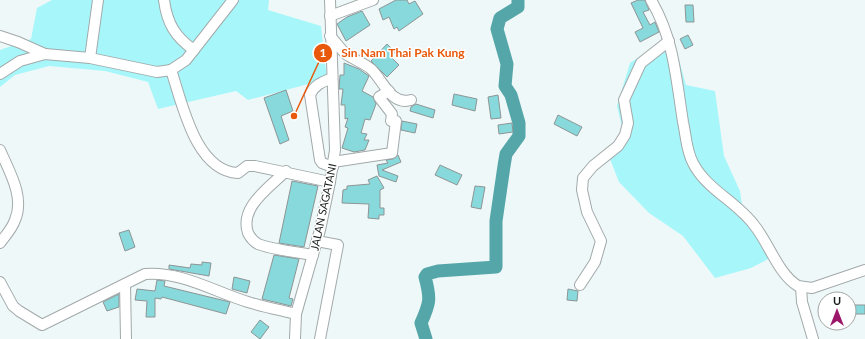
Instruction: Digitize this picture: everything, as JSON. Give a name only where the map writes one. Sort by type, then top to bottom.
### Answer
[{"type":"street","points":[[90,58],[98,0]]},
{"type":"street","points":[[164,0],[166,12],[177,36],[182,42],[194,50]]},
{"type":"street","points":[[0,36],[45,54],[90,58],[157,72],[172,70],[180,65],[194,50],[216,19],[233,0]]},
{"type":"street","name":"JALAN SAGATANI","points":[[295,339],[296,314],[317,241],[333,164],[330,0]]},
{"type":"street","points":[[330,16],[373,0]]},
{"type":"street","points":[[651,0],[662,18],[670,41],[676,66],[688,152],[700,175],[754,224],[777,262],[792,282],[801,287],[812,288],[865,270]]},
{"type":"street","points":[[330,36],[346,54],[371,69],[389,91],[402,100],[411,100]]},
{"type":"street","points":[[580,285],[595,262],[601,240],[587,212],[582,190],[583,178],[593,166],[618,146],[625,135],[628,123],[624,100],[640,63],[670,41]]},
{"type":"street","points":[[0,74],[20,61],[45,54]]},
{"type":"street","points":[[172,70],[186,116],[198,146],[208,159],[217,166],[234,173],[241,172],[247,166],[253,166],[286,171],[330,182]]},
{"type":"street","points":[[332,78],[317,85],[312,89],[310,95],[320,160],[322,163],[333,164],[392,153],[396,121],[391,121],[392,114],[379,97],[389,91]]},
{"type":"street","points":[[0,150],[12,176],[18,202],[15,221],[0,243]]},
{"type":"street","points":[[286,171],[259,197],[247,213],[247,229],[251,239],[259,244],[313,255]]},
{"type":"street","points":[[317,241],[338,245],[320,339]]},
{"type":"street","points":[[0,282],[13,306],[42,325],[145,274],[163,274],[189,281],[248,302],[296,314]]},
{"type":"street","points":[[125,284],[126,339]]},
{"type":"street","points":[[801,287],[802,302],[813,339]]},
{"type":"shaded area","points":[[52,0],[269,0],[268,10],[321,26],[327,79],[248,100],[236,91],[158,109],[148,82],[105,71],[49,66],[15,75],[0,87],[0,50],[31,39],[37,8]]},
{"type":"shaded area","points":[[672,35],[686,85],[715,91],[724,156],[740,191],[744,219],[774,256],[751,268],[715,278],[683,236],[649,213],[619,182],[608,154],[623,131],[617,106],[630,63]]},
{"type":"building","points":[[396,0],[407,0],[409,4],[415,1],[423,14],[399,31],[397,27],[394,29],[389,17],[383,20],[379,9]]},
{"type":"building","points":[[638,0],[645,0],[649,10],[643,12],[650,25],[655,22],[659,32],[640,42],[635,32],[643,28],[631,3]]},
{"type":"building","points":[[685,5],[693,5],[694,22],[686,22]]},
{"type":"building","points":[[362,11],[370,25],[346,41],[337,24],[347,17]]},
{"type":"building","points":[[688,35],[693,45],[685,49],[680,39]]},
{"type":"building","points":[[387,44],[395,52],[391,57],[399,65],[387,77],[371,61]]},
{"type":"building","points":[[344,63],[359,69],[369,76],[362,91],[373,97],[376,104],[370,120],[365,119],[361,133],[367,134],[364,140],[369,140],[365,150],[354,152],[342,148],[348,128],[345,127],[348,118],[345,119],[345,105],[341,105],[343,89],[339,89],[340,75],[344,75]]},
{"type":"building","points":[[286,90],[293,111],[281,116],[289,140],[280,144],[264,98]]},
{"type":"building","points":[[454,94],[477,99],[475,111],[452,105]]},
{"type":"building","points":[[498,95],[501,118],[491,119],[488,97]]},
{"type":"building","points":[[416,104],[435,110],[433,118],[410,111],[411,107]]},
{"type":"building","points":[[558,115],[582,127],[577,136],[554,124]]},
{"type":"building","points":[[402,121],[417,124],[415,133],[401,130]]},
{"type":"building","points":[[512,123],[513,132],[499,134],[498,125]]},
{"type":"building","points":[[398,155],[401,162],[382,170],[398,176],[396,182],[379,176],[377,165],[388,163],[386,160],[393,159]]},
{"type":"building","points":[[440,165],[462,175],[457,185],[435,175]]},
{"type":"building","points":[[377,176],[384,188],[380,190],[380,208],[384,208],[384,215],[379,215],[379,219],[368,218],[369,204],[342,203],[343,190],[347,189],[347,186],[370,184],[368,180]]},
{"type":"building","points":[[292,181],[318,186],[304,247],[279,243]]},
{"type":"building","points":[[475,186],[485,187],[481,209],[471,207]]},
{"type":"building","points":[[129,230],[135,247],[125,251],[119,233]]},
{"type":"building","points":[[274,255],[299,259],[289,298],[293,299],[291,306],[262,299]]},
{"type":"building","points":[[202,262],[211,263],[209,276],[169,269],[169,265],[190,268],[191,264],[202,265]]},
{"type":"building","points":[[234,277],[250,281],[247,293],[232,289]]},
{"type":"building","points":[[157,280],[165,281],[164,286],[230,302],[226,314],[162,297],[161,299],[155,298],[155,317],[146,317],[147,301],[135,300],[137,289],[155,291]]},
{"type":"building","points":[[568,289],[578,291],[577,301],[567,300]]},
{"type":"building","points":[[119,294],[119,307],[107,311],[103,302]]},
{"type":"building","points":[[857,305],[865,305],[865,314],[857,314]]},
{"type":"building","points":[[260,320],[269,327],[260,339],[251,332]]},
{"type":"waterway","points":[[426,339],[421,323],[429,301],[425,277],[427,274],[438,271],[496,267],[496,221],[506,154],[519,136],[519,123],[511,95],[505,86],[507,64],[497,29],[500,18],[518,7],[518,0]]},
{"type":"place","name":"Sin Nam Thai Pak Kung","points":[[294,116]]}]
